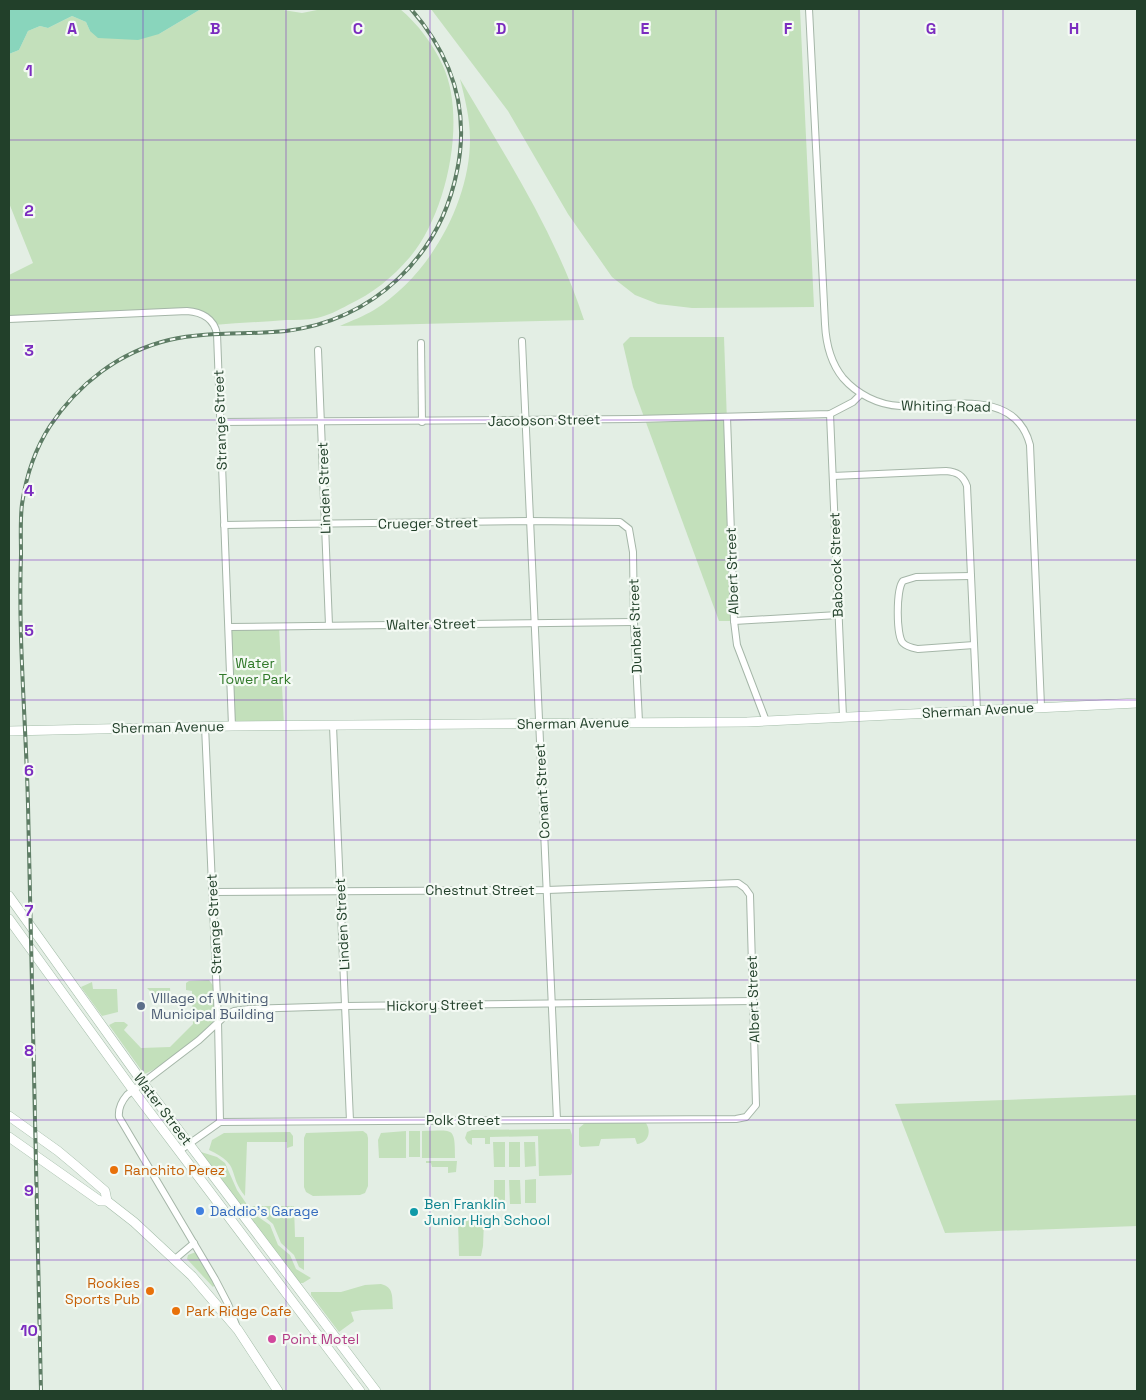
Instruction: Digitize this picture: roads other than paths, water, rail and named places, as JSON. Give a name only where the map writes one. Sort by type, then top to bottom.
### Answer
[{"type":"main road","name":"Sherman Avenue","points":[[9,731],[204,726],[766,721],[1041,706],[1137,703]]},
{"type":"main road","name":"Water Street","points":[[9,896],[143,1083],[376,1391]]},
{"type":"main road","name":"Water Street","points":[[9,919],[179,1152],[360,1391]]},
{"type":"main road","points":[[9,1116],[58,1151],[105,1191],[107,1201]]},
{"type":"main road","points":[[9,1137],[100,1201],[107,1201],[134,1222],[175,1259],[238,1330],[278,1391]]},
{"type":"street","name":"Whiting Road","points":[[809,9],[826,337],[830,355],[848,384],[861,394],[899,406],[994,406],[1015,417],[1024,430],[1030,445],[1041,706]]},
{"type":"street","name":"Strange Street","points":[[9,319],[177,311],[192,312],[204,316],[214,325],[217,334],[232,726]]},
{"type":"street","name":"Conant Street","points":[[522,341],[557,1120]]},
{"type":"street","points":[[421,343],[422,422]]},
{"type":"street","name":"Linden Street","points":[[318,350],[329,625]]},
{"type":"street","name":"Jacobson Street","points":[[220,422],[422,422],[830,414],[852,402],[861,394]]},
{"type":"street","name":"Babcock Street","points":[[830,414],[843,717]]},
{"type":"street","name":"Albert Street","points":[[727,417],[734,621],[737,645],[766,721]]},
{"type":"street","points":[[832,476],[946,471],[960,474],[964,479],[967,486],[977,710]]},
{"type":"street","name":"Crueger Street","points":[[224,525],[610,521],[620,522],[629,529]]},
{"type":"street","name":"Dunbar Street","points":[[629,529],[633,552],[639,722]]},
{"type":"street","points":[[971,576],[916,577],[903,581],[898,590],[899,632],[901,641],[911,648],[974,645]]},
{"type":"street","points":[[734,621],[838,615]]},
{"type":"street","name":"Walter Street","points":[[228,627],[634,622]]},
{"type":"street","name":"Strange Street","points":[[204,726],[213,892],[220,1122]]},
{"type":"street","name":"Linden Street","points":[[333,726],[350,1121]]},
{"type":"street","name":"Chestnut Street","points":[[213,892],[547,890],[738,883],[745,888]]},
{"type":"street","name":"Albert Street","points":[[745,888],[750,895],[756,1097],[754,1110]]},
{"type":"street","name":"Hickory Street","points":[[133,1090],[199,1040],[218,1021],[234,1011],[346,1006],[753,1001]]},
{"type":"street","points":[[133,1090],[121,1103],[119,1108],[120,1117],[228,1304],[238,1330]]},
{"type":"street","name":"Polk Street","points":[[220,1122],[736,1119],[746,1117],[754,1110]]},
{"type":"street","points":[[179,1152],[220,1122]]},
{"type":"street","points":[[175,1259],[194,1243]]},
{"type":"railway","points":[[41,1391],[28,805],[21,649],[21,517],[29,474],[40,444],[61,411],[87,383],[117,361],[151,345],[184,337],[286,331],[318,324],[347,313],[374,298],[398,279],[418,257],[435,231],[448,202],[457,171],[461,126],[459,105],[447,65],[437,45],[411,9]]},
{"type":"place","name":"VIllage of Whiting Municipal Building","points":[[141,1006]]},
{"type":"place","name":"Ranchito Perez","points":[[114,1170]]},
{"type":"place","name":"Daddio's Garage","points":[[200,1211]]},
{"type":"place","name":"Ben Franklin Junior High School","points":[[414,1212]]},
{"type":"place","name":"Rookies Sports Pub","points":[[150,1291]]},
{"type":"place","name":"Park Ridge Cafe","points":[[176,1311]]},
{"type":"place","name":"Point Motel","points":[[272,1339]]},
{"type":"park label","name":"Water Tower Park","points":[[255,672]]}]
